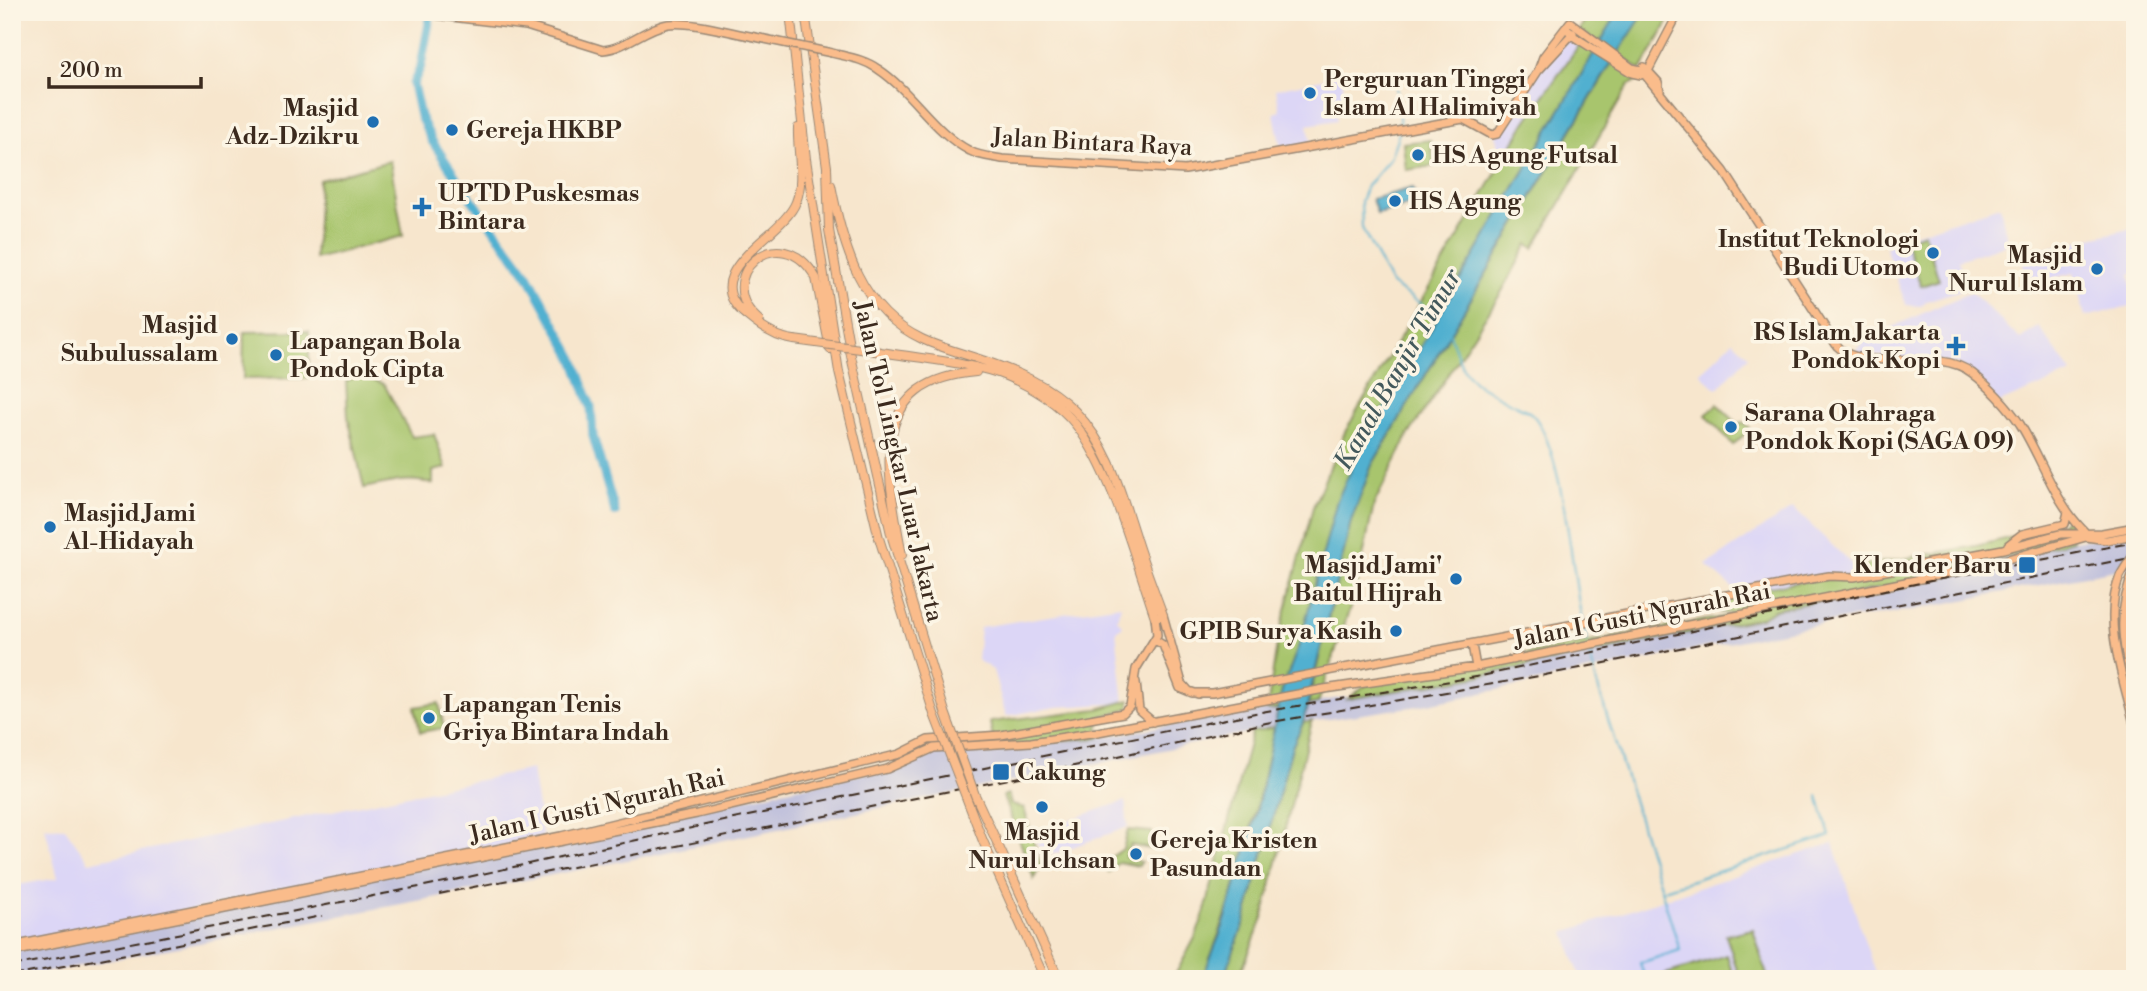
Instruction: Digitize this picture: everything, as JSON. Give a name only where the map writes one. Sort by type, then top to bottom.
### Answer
[{"type":"highway","name":"Jalan Tol Lingkar Luar Jakarta","points":[[790,12],[799,102],[837,359],[878,538],[934,714],[983,841],[1045,979]]},
{"type":"highway","name":"Jalan Tol Lingkar Luar Jakarta","points":[[806,12],[827,167],[829,230],[844,323],[909,598],[975,795],[1059,979]]},
{"type":"highway","points":[[799,102],[800,184],[796,204],[779,225],[737,263],[732,277],[735,303],[744,314],[770,332],[1015,373]]},
{"type":"highway","points":[[827,167],[839,223],[852,263],[862,287],[883,313],[919,338],[1015,373],[1045,387],[1067,404],[1101,446],[1117,479],[1159,616]]},
{"type":"highway","points":[[797,338],[763,323],[745,301],[741,287],[745,272],[765,252],[792,252],[810,267],[820,291],[831,355],[837,359]]},
{"type":"highway","points":[[877,349],[990,371],[1031,388],[1076,424],[1093,454],[1123,523],[1159,616]]},
{"type":"highway","points":[[909,598],[887,468],[895,423],[903,407],[931,383],[952,374],[990,371]]},
{"type":"highway","points":[[1050,962],[1064,979]]},
{"type":"main road","name":"Jalan Bintara Raya","points":[[411,12],[526,26],[603,50],[616,49],[622,43],[667,24],[755,37],[860,60],[878,68],[910,94],[951,139],[972,153],[1002,159],[1185,170],[1466,120],[1492,135],[1497,134],[1569,28],[1627,68],[1644,70]]},
{"type":"main road","points":[[1644,70],[1674,12]]},
{"type":"main road","points":[[1644,70],[1679,12]]},
{"type":"main road","points":[[1644,70],[1658,82],[1660,91],[1724,171],[1842,352],[1855,357],[1932,360],[1970,371],[2020,425],[2049,481],[2084,531]]},
{"type":"main road","points":[[2003,549],[2022,534],[2065,523],[2067,507]]},
{"type":"main road","name":"Jalan I Gusti Ngurah Rai","points":[[1198,694],[1563,628],[1805,580],[1829,576],[1854,578],[2084,531],[2102,533],[2135,527]]},
{"type":"main road","name":"Jalan I Gusti Ngurah Rai","points":[[12,952],[342,882],[799,791],[887,769],[934,748],[1046,740],[1324,690],[1476,667],[1976,568],[2085,537],[2107,540],[2135,535]]},
{"type":"main road","points":[[2135,553],[2120,576],[2114,621],[2118,656],[2135,728]]},
{"type":"main road","points":[[2135,569],[2127,587],[2121,620],[2135,694]]},
{"type":"main road","points":[[1159,616],[1155,640],[1163,645],[1179,687],[1185,692],[1198,694]]},
{"type":"main road","points":[[1159,616],[1182,681],[1188,690],[1198,694]]},
{"type":"main road","name":"Jalan I Gusti Ngurah Rai","points":[[465,858],[675,811],[900,754],[928,740],[1001,735],[1123,713],[1130,708],[1133,678],[1144,653],[1155,640]]},
{"type":"main road","points":[[1472,645],[1476,667]]},
{"type":"main road","name":"Jalan I Gusti Ngurah Rai","points":[[1144,653],[1137,673],[1136,700],[1141,714],[1153,722]]},
{"type":"main road","name":"Jalan I Gusti Ngurah Rai","points":[[12,946],[165,919]]},
{"type":"shaded area","points":[[1571,34],[1581,42],[1525,123],[1504,161],[1495,135],[1538,71]]},
{"type":"shaded area","points":[[1342,75],[1346,112],[1336,113],[1337,120],[1308,125],[1311,144],[1281,149],[1274,113],[1280,111],[1276,89]]},
{"type":"shaded area","name":"Institut Teknologi Budi Utomo","points":[[2000,206],[2008,244],[1958,260],[1968,288],[1926,301],[1921,306],[1906,305],[1885,247],[1907,236]]},
{"type":"shaded area","points":[[2135,228],[2135,273],[2130,275],[2135,305],[2085,317],[2074,273],[2028,284],[2021,254]]},
{"type":"shaded area","name":"RS Islam Jakarta Pondok Kopi","points":[[1971,292],[2020,339],[2039,327],[2072,373],[1997,404],[1957,364],[1854,353],[1865,339]]},
{"type":"shaded area","points":[[1733,341],[1749,356],[1717,389],[1700,373]]},
{"type":"shaded area","points":[[1793,508],[1855,567],[1854,577],[1740,594],[1706,565]]},
{"type":"shaded area","points":[[2135,535],[2135,566],[1913,610],[1846,619],[1418,706],[1275,727],[583,869],[12,979],[12,952],[887,769],[934,748],[1010,746],[1099,738],[1190,721],[1473,678],[1761,618],[1773,610],[2072,541]]},
{"type":"shaded area","points":[[1121,605],[1117,619],[1123,626],[1116,631],[1124,703],[1056,707],[1006,716],[993,670],[977,660],[980,627]]},
{"type":"shaded area","points":[[532,769],[543,839],[12,946],[12,886],[58,878],[45,827],[65,828],[89,862]]},
{"type":"shaded area","points":[[1125,801],[1128,827],[1042,858],[1034,832]]},
{"type":"shaded area","points":[[1833,843],[1877,979],[1581,979],[1565,932]]},
{"type":"green space","points":[[1590,12],[1674,12],[1641,70],[1579,30]]},
{"type":"green space","points":[[1581,42],[1596,50],[1362,446],[1279,709],[1267,710],[1277,644],[1313,507],[1345,432],[1525,123]]},
{"type":"green space","points":[[1613,61],[1641,75],[1640,79],[1629,85],[1534,248],[1528,244],[1501,293],[1408,436],[1374,504],[1356,590],[1318,703],[1308,705],[1351,521],[1372,465]]},
{"type":"green space","name":"HS Agung Futsal","points":[[1431,140],[1434,166],[1406,170],[1403,143]]},
{"type":"green space","points":[[390,161],[403,236],[315,259],[319,180]]},
{"type":"green space","points":[[1924,233],[1939,280],[1921,286],[1905,240]]},
{"type":"green space","name":"Lapangan Bola Pondok Cipta","points":[[309,331],[309,378],[243,379],[244,332]]},
{"type":"green space","points":[[359,375],[384,384],[412,437],[434,434],[446,468],[433,471],[433,484],[407,480],[364,488],[348,417],[346,381]]},
{"type":"green space","name":"Sarana Olahraga Pondok Kopi (SAGA 09)","points":[[1717,404],[1738,424],[1742,422],[1750,429],[1733,445],[1706,415]]},
{"type":"green space","points":[[2068,516],[2084,531],[2070,532],[2072,541],[1905,583],[1773,610],[1761,618],[1464,679],[1348,699],[1365,685],[1738,614],[1719,612],[1721,602],[1770,587],[1854,577],[1855,567],[1976,546],[2059,526]]},
{"type":"green space","points":[[1130,700],[1130,708],[1099,717],[1098,732],[1103,731],[1099,738],[1060,740],[984,751],[983,747],[994,744],[990,722],[1098,709]]},
{"type":"green space","name":"Lapangan Tenis Griya Bintara Indah","points":[[439,703],[444,728],[420,732],[415,707]]},
{"type":"green space","points":[[1312,721],[1263,918],[1238,979],[1223,979],[1244,924],[1292,747],[1303,723]]},
{"type":"green space","points":[[1275,727],[1235,886],[1202,979],[1173,979],[1196,936],[1205,911],[1252,732]]},
{"type":"green space","points":[[1008,794],[1011,804],[1024,808],[1040,865],[1034,879],[1003,796]]},
{"type":"green space","points":[[1128,830],[1152,832],[1152,849],[1130,845],[1125,857],[1141,862],[1139,866],[1119,862],[1109,872],[1104,862],[1123,849]]},
{"type":"green space","points":[[1753,929],[1768,979],[1740,979],[1726,935]]},
{"type":"green space","points":[[1727,955],[1734,979],[1664,979],[1663,975]]},
{"type":"water","points":[[1618,12],[1645,12],[1609,67],[1372,465],[1351,521],[1303,723],[1292,747],[1244,924],[1223,979],[1202,979],[1224,924],[1255,818],[1282,690],[1300,642],[1337,500],[1362,446]]},
{"type":"water","name":"HS Agung","points":[[1413,188],[1417,203],[1377,214],[1372,199]]},
{"type":"waterway","points":[[431,12],[421,66],[413,84],[420,116],[432,141],[462,186],[528,275],[574,359],[591,407],[593,436],[615,512]]},
{"type":"waterway","points":[[1396,87],[1400,128]]},
{"type":"waterway","name":"Kanal Banjir Timur","points":[[1399,133],[1390,158],[1367,186],[1361,201],[1362,228],[1391,284],[1440,317]]},
{"type":"waterway","points":[[1450,334],[1460,362],[1469,377],[1531,413],[1543,432],[1559,482],[1582,621]]},
{"type":"waterway","points":[[1584,627],[1587,642]]},
{"type":"waterway","points":[[1588,647],[1597,684],[1680,950],[1640,963],[1645,979]]},
{"type":"waterway","points":[[1661,890],[1830,836],[1818,796]]},
{"type":"railway","points":[[12,966],[450,881],[719,822],[1255,713],[1481,676],[1894,588],[2135,542]]},
{"type":"railway","points":[[439,894],[1074,766],[1266,723],[1545,675],[2135,557]]},
{"type":"railway","points":[[12,976],[322,916]]},
{"type":"place","name":"Perguruan Tinggi Islam Al Halimiyah","points":[[1310,93]]},
{"type":"place","name":"Masjid Adz-Dzikru","points":[[373,122]]},
{"type":"place","name":"Gereja HKBP","points":[[452,130]]},
{"type":"place","name":"HS Agung Futsal","points":[[1418,155]]},
{"type":"place","name":"HS Agung","points":[[1395,201]]},
{"type":"place","name":"UPTD Puskesmas Bintara","points":[[422,207]]},
{"type":"place","name":"Institut Teknologi Budi Utomo","points":[[1933,253]]},
{"type":"place","name":"Masjid Nurul Islam","points":[[2097,269]]},
{"type":"place","name":"Masjid Subulussalam","points":[[232,339]]},
{"type":"place","name":"RS Islam Jakarta Pondok Kopi","points":[[1956,346]]},
{"type":"place","name":"Lapangan Bola Pondok Cipta","points":[[276,355]]},
{"type":"place","name":"Sarana Olahraga Pondok Kopi (SAGA 09)","points":[[1731,427]]},
{"type":"place","name":"Masjid Jami Al-Hidayah","points":[[50,527]]},
{"type":"place","name":"Klender Baru","points":[[2027,565]]},
{"type":"place","name":"Masjid Jami' Baitul Hijrah","points":[[1456,579]]},
{"type":"place","name":"GPIB Surya Kasih","points":[[1396,631]]},
{"type":"place","name":"Lapangan Tenis Griya Bintara Indah","points":[[429,718]]},
{"type":"place","name":"Cakung","points":[[1001,772]]},
{"type":"place","name":"Masjid Nurul Ichsan","points":[[1042,807]]},
{"type":"place","name":"Gereja Kristen Pasundan","points":[[1136,854]]}]
